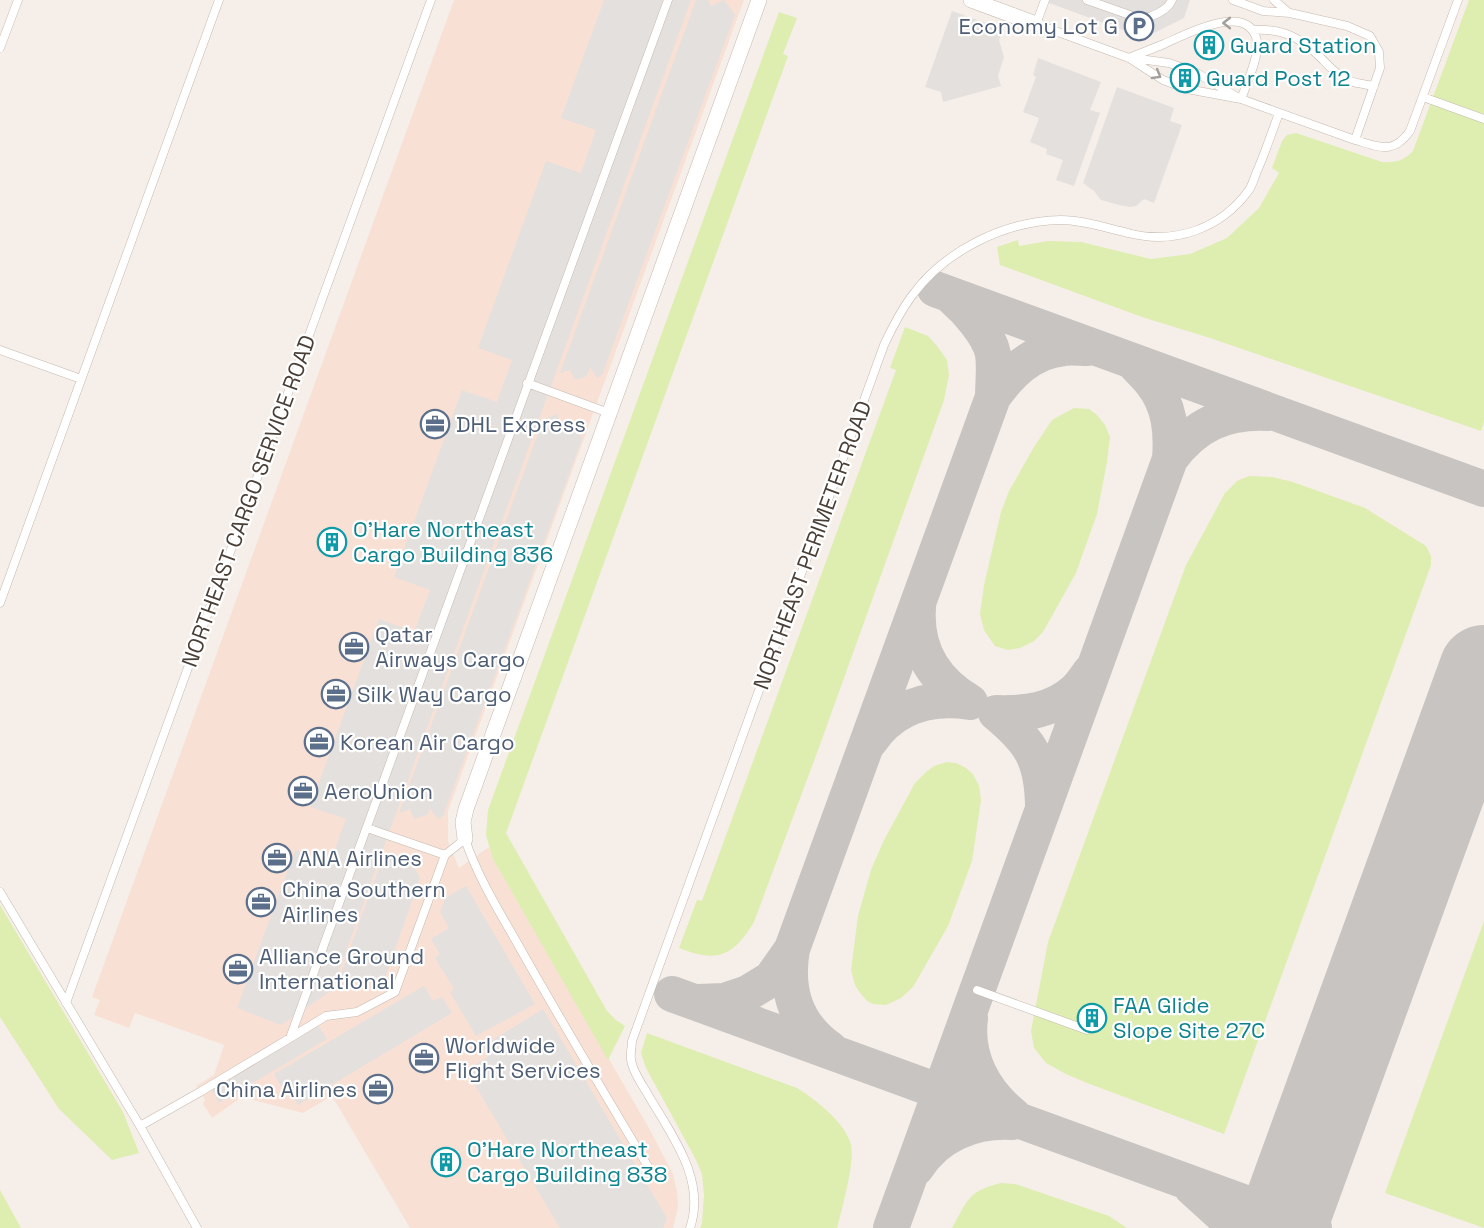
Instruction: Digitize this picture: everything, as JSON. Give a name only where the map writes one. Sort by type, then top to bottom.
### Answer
[{"type":"street","points":[[465,839],[463,822],[466,809],[759,0]]},
{"type":"street","points":[[971,0],[1036,24]]},
{"type":"lane","points":[[0,48],[18,0]]},
{"type":"lane","points":[[0,603],[219,0]]},
{"type":"lane","name":"NORTHEAST CARGO SERVICE ROAD","points":[[66,1003],[431,0]]},
{"type":"lane","points":[[290,1038],[668,0]]},
{"type":"lane","points":[[1045,0],[1036,24],[1129,58],[1163,80],[1187,88],[1241,99],[1355,140],[1390,148],[1403,141],[1410,131],[1458,0]]},
{"type":"lane","points":[[1087,0],[1141,19],[1148,18],[1169,6],[1172,0]]},
{"type":"lane","points":[[1233,0],[1263,11],[1290,13],[1347,26],[1370,36],[1379,52],[1380,68],[1355,140]]},
{"type":"lane","points":[[1274,0],[1290,13]]},
{"type":"lane","points":[[1129,58],[1201,27],[1216,23],[1245,24],[1252,30],[1257,41],[1257,51],[1241,99]]},
{"type":"lane","points":[[1252,30],[1269,29],[1290,35],[1311,47],[1343,78],[1374,86]]},
{"type":"lane","points":[[1129,58],[1169,63],[1190,70],[1241,99]]},
{"type":"lane","points":[[1423,97],[1484,119]]},
{"type":"lane","name":"NORTHEAST PERIMETER ROAD","points":[[690,1228],[694,1201],[692,1179],[685,1160],[631,1061],[632,1041],[884,345],[896,320],[911,296],[929,276],[957,253],[991,235],[1030,224],[1061,220],[1088,223],[1131,234],[1156,237],[1183,235],[1209,225],[1231,209],[1250,188],[1279,113]]},
{"type":"lane","points":[[0,350],[81,379]]},
{"type":"lane","points":[[527,383],[609,413]]},
{"type":"lane","points":[[367,828],[445,855]]},
{"type":"lane","points":[[140,1126],[326,1016],[357,1012],[395,992],[445,855],[465,839],[472,860],[503,918],[653,1175]]},
{"type":"lane","points":[[0,891],[140,1126],[197,1228]]},
{"type":"lane","points":[[977,990],[1087,1030]]},
{"type":"shaded area","points":[[454,0],[744,0],[448,811],[448,841],[459,868],[489,847],[493,859],[649,1128],[673,1174],[678,1207],[673,1228],[410,1228],[332,1096],[303,1113],[242,1097],[212,1118],[196,1086],[214,1075],[224,1045],[135,1013],[129,1028],[94,1015],[100,1000],[92,997]]},
{"type":"shaded area","points":[[604,0],[691,0],[332,990],[281,1025],[237,1008],[295,850],[330,862],[346,819],[310,807],[379,619],[414,632],[430,590],[394,577],[462,390],[497,402],[512,360],[478,348],[546,161],[581,173],[596,130],[561,118]]},
{"type":"shaded area","points":[[696,0],[708,0],[711,6],[724,0],[735,15],[602,375],[597,378],[590,367],[587,376],[575,380],[570,370],[560,373]]},
{"type":"shaded area","name":"Economy Lot G","points":[[1041,0],[1190,0],[1184,18],[1146,37]]},
{"type":"shaded area","points":[[952,11],[1003,29],[999,40],[1004,57],[998,76],[1001,86],[943,102],[941,92],[925,87]]},
{"type":"shaded area","points":[[1038,58],[1101,82],[1090,110],[1100,113],[1074,186],[1056,180],[1063,160],[1046,154],[1047,149],[1030,142],[1039,118],[1023,112],[1036,77],[1033,75]]},
{"type":"shaded area","points":[[1117,87],[1174,108],[1170,121],[1182,125],[1154,203],[1144,199],[1136,206],[1130,207],[1101,200],[1083,183]]},
{"type":"shaded area","points":[[557,414],[561,424],[571,420],[582,439],[443,816],[438,819],[430,809],[427,815],[414,819],[410,809],[399,813],[543,420]]},
{"type":"shaded area","points":[[398,855],[400,865],[411,861],[420,878],[383,983],[377,985],[370,976],[353,984],[348,976],[339,979],[381,862]]},
{"type":"shaded area","points":[[466,886],[535,1004],[476,1036],[450,992],[454,989],[435,958],[440,954],[431,939],[449,928],[440,912],[445,898]]},
{"type":"shaded area","points":[[424,986],[433,1001],[442,997],[452,1013],[298,1105],[287,1088],[283,1090],[274,1074]]},
{"type":"shaded area","points":[[543,1009],[667,1218],[663,1228],[560,1228],[466,1070],[488,1057],[483,1046]]},
{"type":"shaded area","points":[[316,1022],[327,1039],[219,1103],[210,1087]]},
{"type":"green space","points":[[1469,0],[1484,0],[1484,422],[1481,431],[1142,317],[1000,265],[997,247],[1018,240],[1019,246],[1048,241],[1081,242],[1151,259],[1190,254],[1227,238],[1259,208],[1279,173],[1272,168],[1282,141],[1287,135],[1296,133],[1382,162],[1402,159],[1413,151]]},
{"type":"green space","points":[[779,12],[797,18],[783,54],[788,56],[506,833],[607,1011],[625,1026],[608,1060],[493,859],[486,835],[488,810]]},
{"type":"green space","points":[[905,327],[928,336],[947,360],[949,375],[944,400],[754,922],[739,943],[723,954],[714,956],[692,953],[679,948],[697,900],[702,901],[896,370],[890,368]]},
{"type":"green space","points":[[1074,408],[1089,409],[1097,415],[1105,425],[1110,437],[1097,514],[1076,573],[1043,632],[1034,641],[1020,648],[1008,650],[995,646],[984,630],[980,614],[984,585],[1001,512],[1009,491],[1052,420]]},
{"type":"green space","points":[[1249,476],[1272,477],[1293,482],[1365,508],[1426,546],[1431,556],[1431,565],[1224,1134],[1066,1074],[1046,1063],[1034,1048],[1031,1031],[1048,942],[1186,565],[1225,493],[1237,481]]},
{"type":"green space","points":[[947,762],[966,768],[973,774],[979,786],[981,800],[972,861],[948,926],[913,987],[901,998],[886,1005],[873,1004],[860,993],[851,970],[858,916],[871,870],[884,840],[915,783],[934,766]]},
{"type":"green space","points":[[0,905],[123,1112],[139,1153],[112,1160],[59,1109],[0,1017]]},
{"type":"green space","points":[[1484,921],[1484,1228],[1385,1193]]},
{"type":"green space","points":[[647,1033],[797,1088],[829,1112],[843,1128],[852,1153],[837,1228],[700,1228],[704,1195],[702,1174],[646,1068],[641,1053]]},
{"type":"green space","points":[[1001,1183],[1015,1184],[1109,1216],[1127,1228],[952,1228],[975,1193]]},
{"type":"green space","points":[[0,1190],[21,1228],[0,1228]]},
{"type":"taxiway","points":[[935,289],[1484,489]]},
{"type":"taxiway","points":[[952,297],[977,323],[991,346],[994,365],[993,397],[1007,379],[1032,358],[1052,350],[1087,348]]},
{"type":"taxiway","points":[[891,1228],[1170,459],[1170,429],[1163,401],[1150,380],[1133,362]]},
{"type":"taxiway","points":[[792,949],[993,397]]},
{"type":"taxiway","points":[[1170,459],[1190,437],[1212,422],[1238,415],[1268,413]]},
{"type":"taxiway","points":[[870,741],[890,719],[914,706],[927,702],[970,702],[946,684],[929,663],[920,637],[918,608]]},
{"type":"taxiway","points":[[1043,805],[1040,775],[1032,753],[1018,733],[996,713],[1028,712],[1058,703],[1076,690],[1090,672]]},
{"type":"taxiway","points":[[698,1002],[724,1001],[748,993],[771,979],[792,949],[790,978],[795,1005],[808,1029],[830,1049]]},
{"type":"taxiway","points":[[672,994],[1314,1228]]},
{"type":"taxiway","points":[[970,1018],[971,1047],[979,1073],[994,1096],[1014,1116]]},
{"type":"taxiway","points":[[916,1168],[934,1147],[957,1132],[984,1124],[1012,1122]]},
{"type":"taxiway","points":[[1192,1188],[1223,1216],[1230,1228]]},
{"type":"runway","points":[[1281,1228],[1484,670]]},
{"type":"place","name":"Economy Lot G","points":[[1139,26]]},
{"type":"place","name":"Guard Station","points":[[1209,45]]},
{"type":"place","name":"Guard Post 12","points":[[1185,78]]},
{"type":"place","name":"DHL Express","points":[[435,424]]},
{"type":"place","name":"O'Hare Northeast Cargo Building 836","points":[[332,542]]},
{"type":"place","name":"Qatar Airways Cargo","points":[[354,647]]},
{"type":"place","name":"Silk Way Cargo","points":[[336,694]]},
{"type":"place","name":"Korean Air Cargo","points":[[319,742]]},
{"type":"place","name":"AeroUnion","points":[[303,791]]},
{"type":"place","name":"ANA Airlines","points":[[277,858]]},
{"type":"place","name":"China Southern Airlines","points":[[261,902]]},
{"type":"place","name":"Alliance Ground International","points":[[238,969]]},
{"type":"place","name":"FAA Glide Slope Site 27C","points":[[1092,1018]]},
{"type":"place","name":"Worldwide Flight Services","points":[[424,1058]]},
{"type":"place","name":"China Airlines","points":[[378,1089]]},
{"type":"place","name":"O'Hare Northeast Cargo Building 838","points":[[446,1162]]}]
